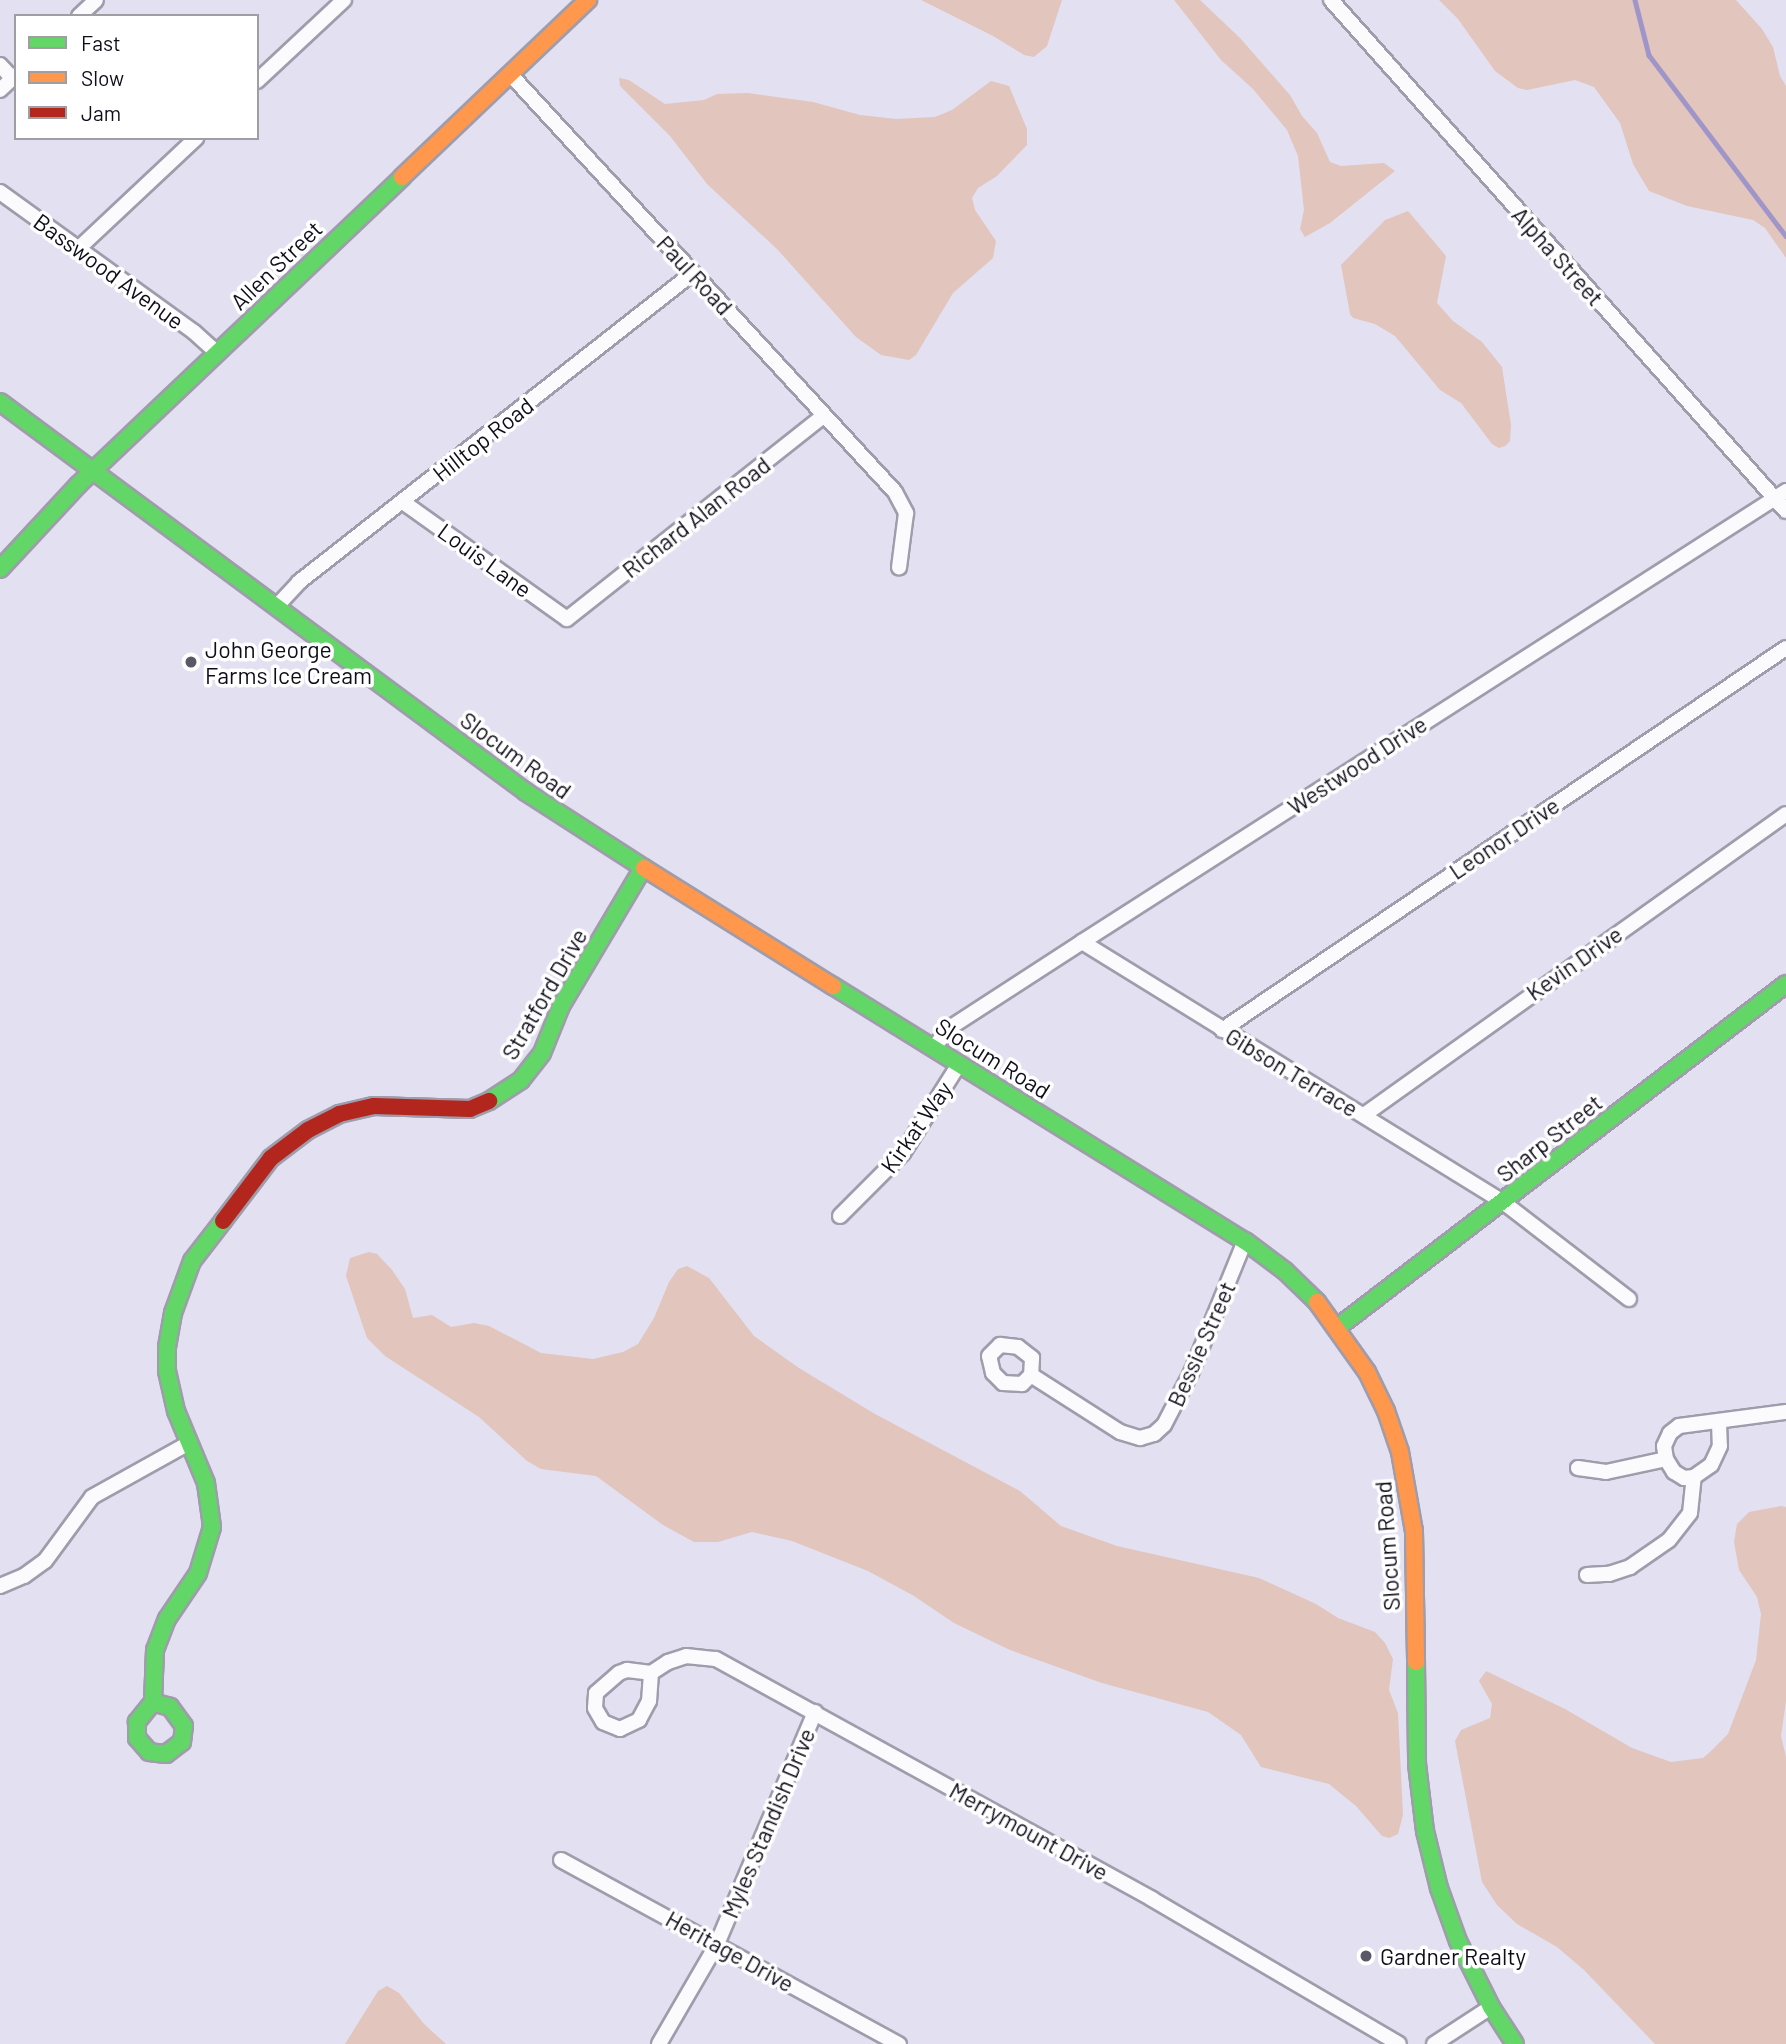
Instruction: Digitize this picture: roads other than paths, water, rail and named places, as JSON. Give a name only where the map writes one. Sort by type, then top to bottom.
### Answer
[{"type":"street","points":[[81,14],[96,0]]},
{"type":"street","points":[[259,79],[344,0]]},
{"type":"street","name":"Allen Street","points":[[0,569],[92,472],[588,0]]},
{"type":"street","name":"Alpha Street","points":[[1331,0],[1781,495],[1786,512]]},
{"type":"street","points":[[0,65],[14,76],[0,90]]},
{"type":"street","name":"Paul Road","points":[[510,74],[881,475],[906,513],[899,568]]},
{"type":"street","points":[[79,248],[194,140]]},
{"type":"street","name":"Basswood Avenue","points":[[0,192],[194,332],[217,353]]},
{"type":"street","name":"Hilltop Road","points":[[276,607],[299,582],[693,273]]},
{"type":"street","name":"Slocum Road","points":[[0,402],[526,792],[643,868],[1245,1241],[1297,1282],[1339,1327],[1382,1402],[1405,1471],[1414,1531],[1417,1764],[1425,1831],[1448,1915],[1491,2007],[1515,2044]]},
{"type":"street","name":"Richard Alan Road","points":[[567,619],[824,415]]},
{"type":"street","name":"Westwood Drive","points":[[934,1047],[951,1027],[1781,495]]},
{"type":"street","name":"Louis Lane","points":[[403,502],[567,619]]},
{"type":"street","name":"Leonor Drive","points":[[1222,1030],[1786,648]]},
{"type":"street","name":"Kevin Drive","points":[[1364,1115],[1786,814]]},
{"type":"street","name":"Stratford Drive","points":[[153,1702],[152,1664],[159,1635],[198,1573],[212,1527],[206,1483],[171,1395],[167,1346],[182,1283],[192,1261],[212,1232],[285,1145],[331,1118],[384,1105],[470,1109],[491,1100],[521,1080],[542,1054],[561,1006],[643,868]]},
{"type":"street","name":"Gibson Terrace","points":[[1082,942],[1503,1202],[1629,1298]]},
{"type":"street","name":"Sharp Street","points":[[1339,1327],[1786,984]]},
{"type":"street","name":"Kirkat Way","points":[[840,1216],[903,1153],[959,1064]]},
{"type":"street","name":"Bessie Street","points":[[1031,1375],[1120,1432],[1145,1438],[1161,1429],[1175,1404],[1245,1241]]},
{"type":"street","points":[[1719,1422],[1721,1439],[1718,1453],[1706,1470],[1694,1477],[1677,1475],[1666,1459],[1664,1446],[1674,1429],[1690,1422],[1719,1422],[1786,1412]]},
{"type":"street","points":[[0,1586],[32,1572],[45,1561],[92,1497],[188,1443]]},
{"type":"street","points":[[1578,1468],[1606,1472],[1666,1459]]},
{"type":"street","points":[[1587,1575],[1609,1574],[1630,1567],[1669,1540],[1689,1513],[1694,1477]]},
{"type":"street","name":"Merrymount Drive","points":[[650,1673],[649,1701],[639,1720],[620,1729],[603,1722],[595,1703],[598,1689],[626,1670],[650,1673],[677,1658],[703,1656],[740,1671],[1152,1899],[1399,2044]]},
{"type":"street","name":"Myles Standish Drive","points":[[659,2044],[717,1944],[815,1712]]},
{"type":"street","name":"Heritage Drive","points":[[561,1860],[899,2044]]},
{"type":"street","points":[[1434,2044],[1491,2007]]},
{"type":"waterway","points":[[1635,0],[1649,55],[1786,236]]},
{"type":"place","name":"John George Farms Ice Cream","points":[[191,662]]},
{"type":"place","name":"Gardner Realty","points":[[1366,1956]]}]
